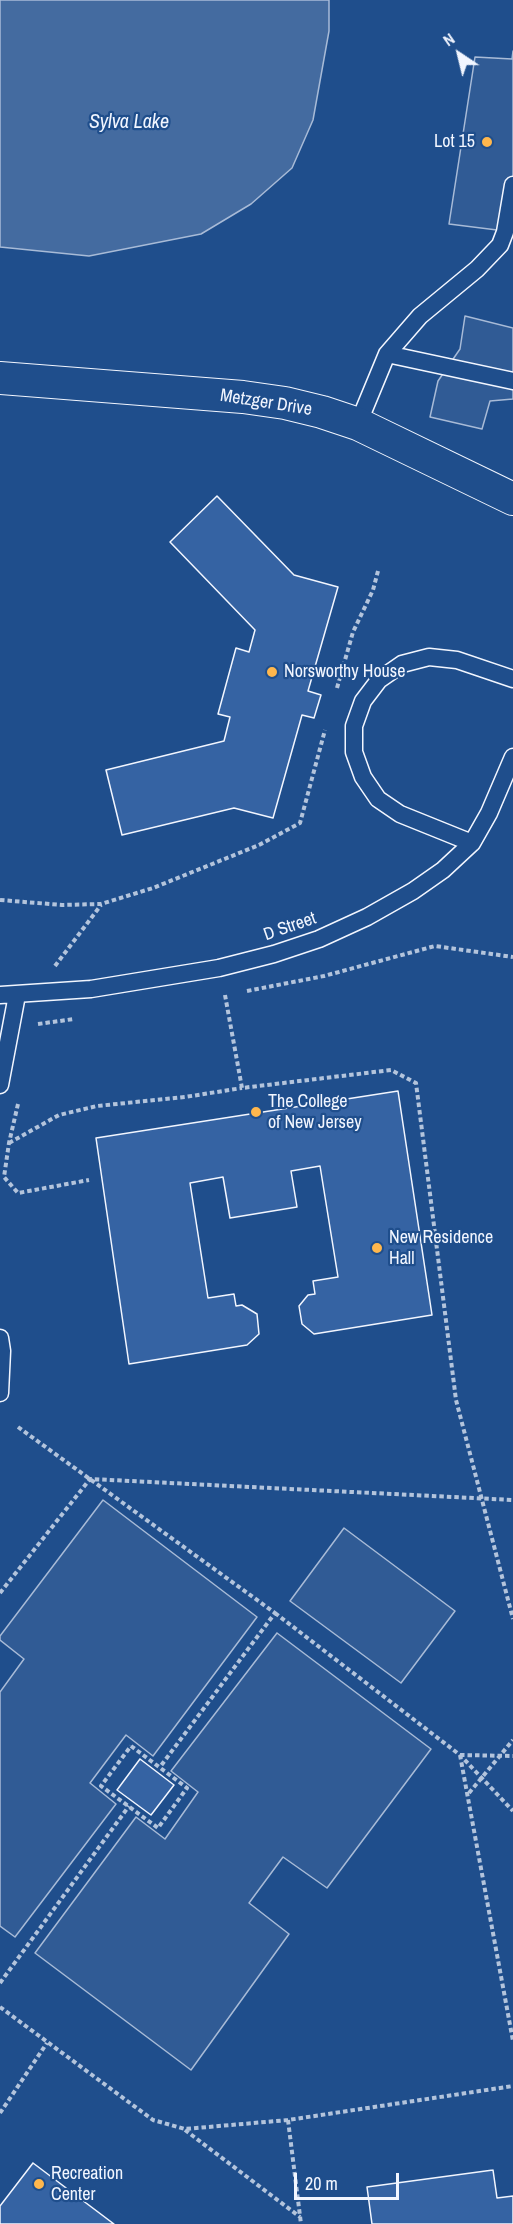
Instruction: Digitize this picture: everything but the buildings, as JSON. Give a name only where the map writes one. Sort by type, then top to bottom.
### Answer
[{"type":"street","name":"Metzger Drive","points":[[0,378],[243,397],[313,409],[358,424],[513,499]]},
{"type":"lane","points":[[358,424],[387,354],[420,316],[491,257],[500,245],[512,204],[513,185]]},
{"type":"lane","points":[[387,354],[513,381]]},
{"type":"lane","points":[[472,843],[400,814],[378,798],[363,777],[354,752],[354,726],[363,701],[379,680],[402,664],[429,657],[457,660],[513,679]]},
{"type":"lane","name":"D Street","points":[[8,995],[91,989],[219,968],[274,954],[319,939],[367,917],[413,891],[443,870],[472,843],[489,813],[513,757]]},
{"type":"lane","points":[[0,1085],[8,995]]},
{"type":"lane","points":[[0,1338],[2,1361],[0,1393]]},
{"type":"path","points":[[337,689],[353,632],[373,590],[378,571]]},
{"type":"path","points":[[0,900],[62,905],[101,904],[164,884],[259,845],[300,823],[327,724]]},
{"type":"path","points":[[52,970],[101,904]]},
{"type":"path","points":[[225,995],[242,1088]]},
{"type":"path","points":[[89,1180],[18,1193],[4,1177],[9,1143],[59,1115],[97,1106],[391,1070],[416,1083],[456,1401],[513,1619]]},
{"type":"path","points":[[18,1426],[275,1613],[460,1755],[513,1811]]},
{"type":"path","points":[[90,1479],[513,1500]]},
{"type":"path","points":[[0,1593],[90,1479]]},
{"type":"path","points":[[160,1767],[275,1613]]},
{"type":"path","points":[[468,1794],[513,1740]]},
{"type":"path","points":[[130,1746],[188,1788],[158,1828],[129,1806],[101,1786],[130,1746]]},
{"type":"path","points":[[460,1755],[513,1756]]},
{"type":"path","points":[[460,1755],[513,2041]]},
{"type":"path","points":[[0,1983],[129,1806]]},
{"type":"path","points":[[0,2007],[153,2120],[185,2129],[288,2120],[513,2086]]},
{"type":"path","points":[[0,2113],[47,2043]]},
{"type":"path","points":[[288,2120],[301,2224]]},
{"type":"path","points":[[185,2129],[300,2217]]},
{"type":"shaded area","name":"Lot 15","points":[[513,51],[513,232],[449,224],[475,57],[512,59]]},
{"type":"shaded area","points":[[465,316],[513,328],[513,399],[490,401],[482,429],[430,417],[438,381],[460,349]]},
{"type":"shaded area","points":[[103,1500],[257,1617],[153,1756],[126,1735],[90,1783],[116,1804],[15,1937],[0,1926],[0,1692],[24,1659],[0,1640],[0,1636]]},
{"type":"shaded area","points":[[344,1528],[455,1611],[401,1683],[290,1601]]},
{"type":"shaded area","points":[[277,1633],[431,1749],[327,1888],[283,1857],[249,1903],[289,1934],[191,2070],[35,1953],[136,1817],[165,1839],[198,1792],[171,1771]]},
{"type":"water","name":"Sylva Lake","points":[[0,0],[329,0],[329,31],[313,120],[292,168],[251,204],[201,234],[89,256],[0,247]]},
{"type":"place","name":"Lot 15","points":[[487,142]]},
{"type":"place","name":"Norsworthy House","points":[[272,672]]},
{"type":"place","name":"The College of New Jersey","points":[[256,1112]]},
{"type":"place","name":"New Residence Hall","points":[[377,1248]]},
{"type":"place","name":"Recreation Center","points":[[39,2184]]}]
